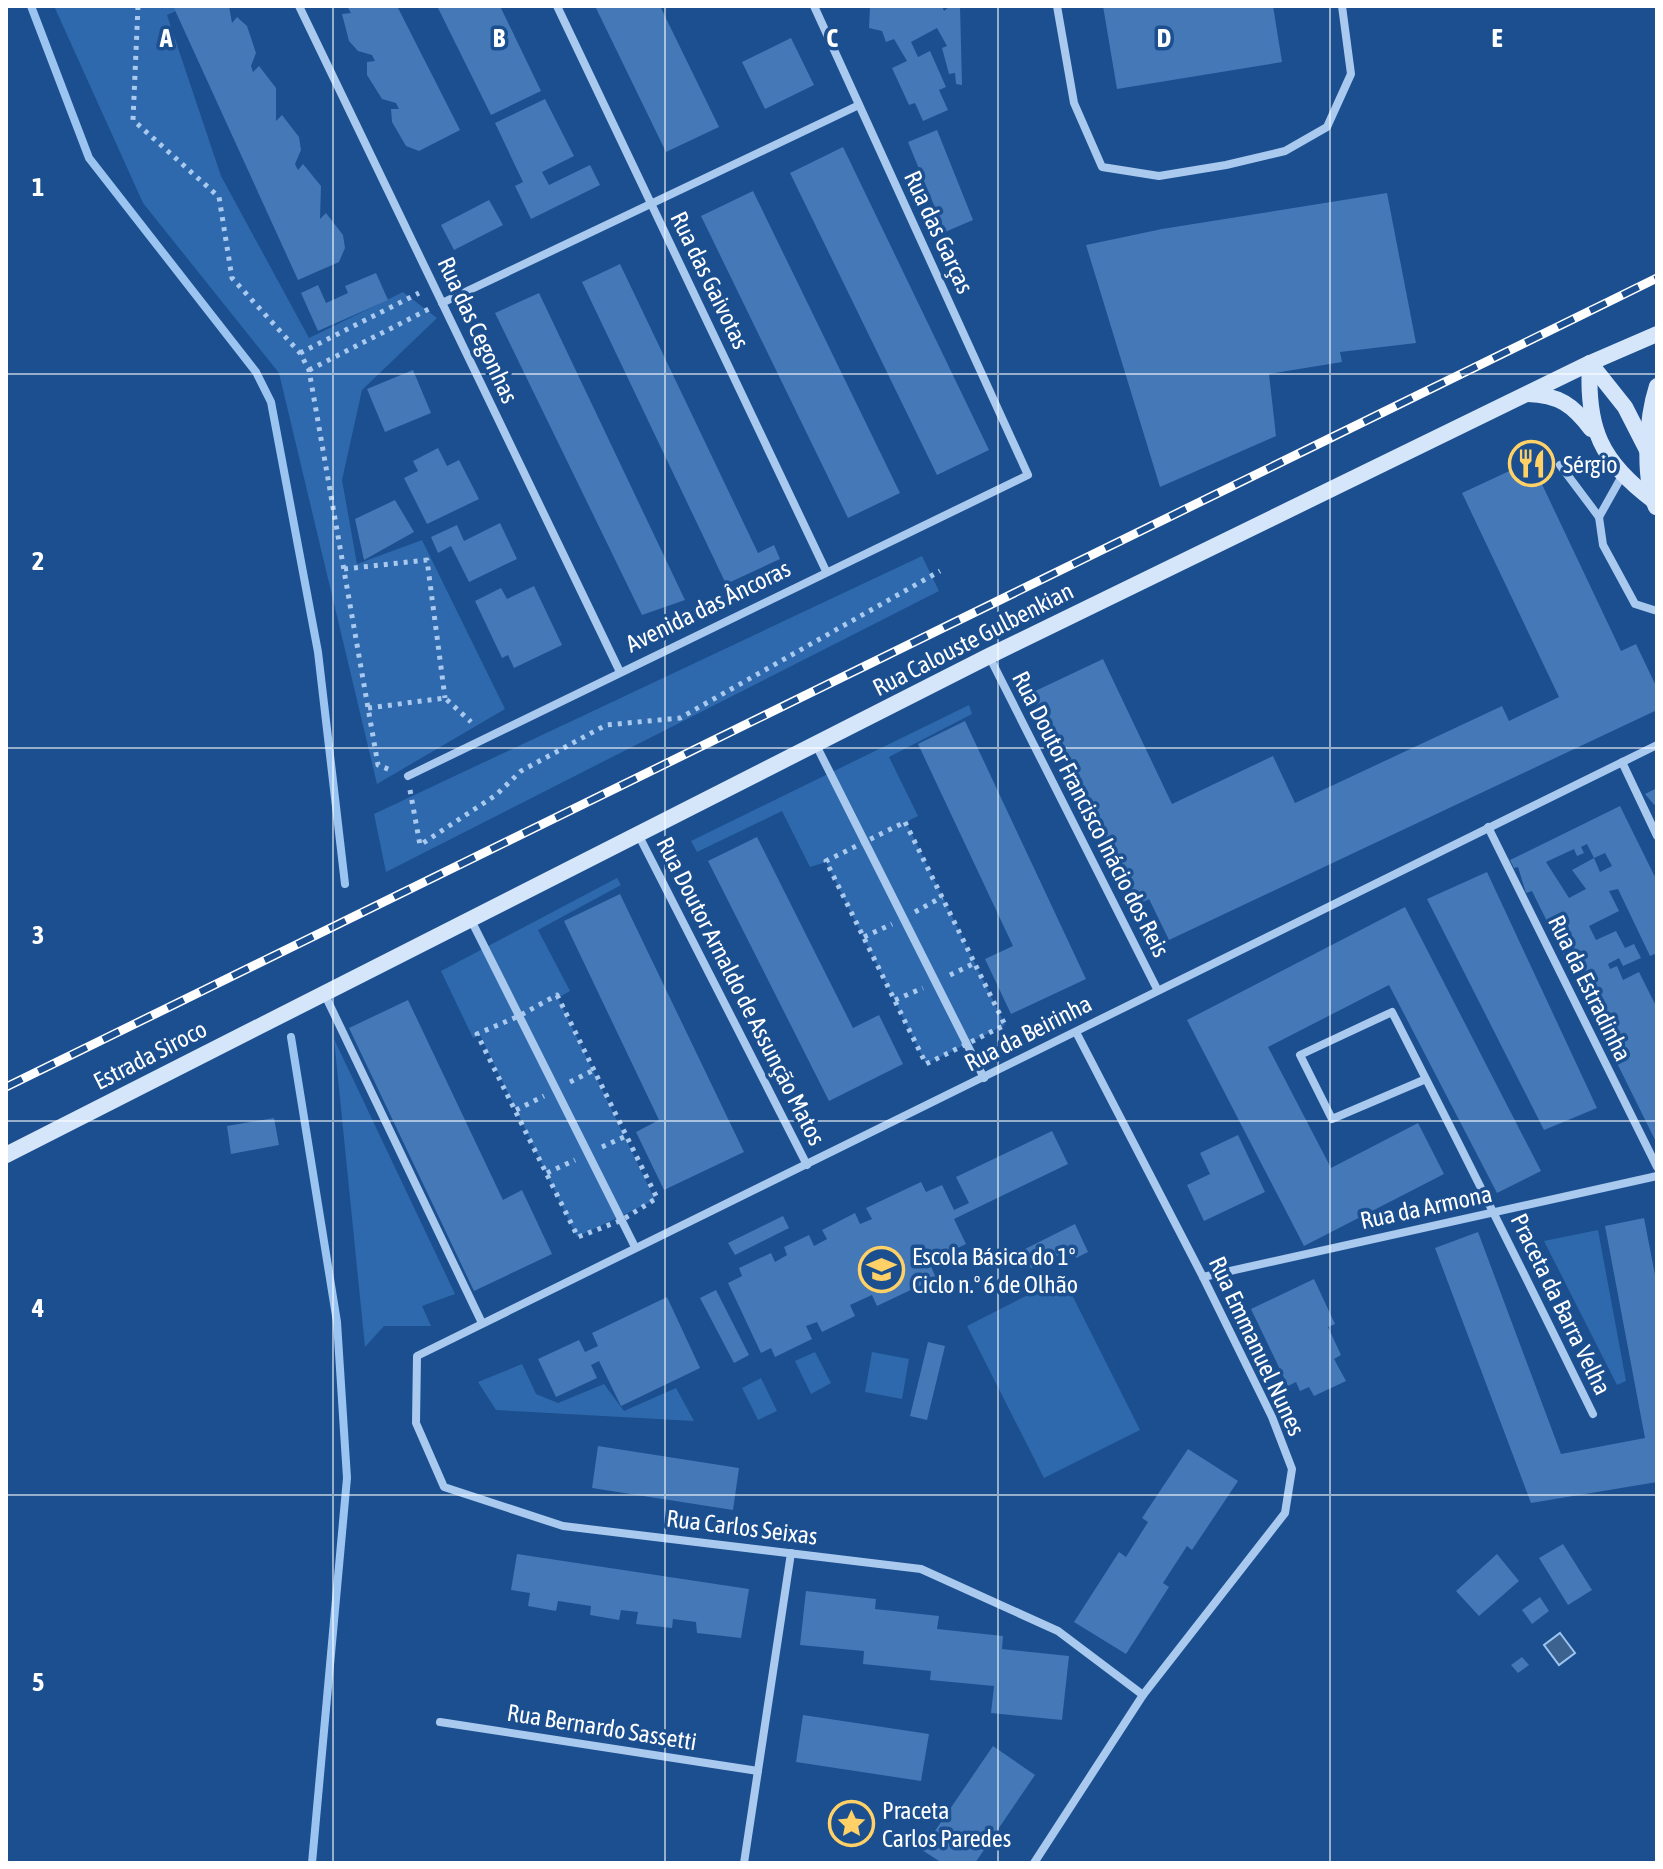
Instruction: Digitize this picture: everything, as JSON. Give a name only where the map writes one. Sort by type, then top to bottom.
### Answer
[{"type":"street","name":"Rua das Cegonhas","points":[[299,6],[620,672]]},
{"type":"street","name":"Rua das Gaivotas","points":[[557,6],[826,571]]},
{"type":"street","name":"Rua das Garças","points":[[814,6],[1028,475]]},
{"type":"street","points":[[1057,6],[1074,103],[1102,167],[1159,176],[1285,151],[1327,127],[1351,74],[1342,6]]},
{"type":"street","points":[[442,303],[859,105]]},
{"type":"street","name":"Rua Calouste Gulbenkian","points":[[320,995],[989,656],[1590,363],[1657,334]]},
{"type":"street","points":[[1590,363],[1588,396],[1594,433]]},
{"type":"street","points":[[1590,363],[1625,407],[1648,452]]},
{"type":"street","points":[[1655,505],[1648,452],[1650,407],[1657,386]]},
{"type":"street","points":[[1527,394],[1548,394],[1576,409],[1622,476],[1655,505]]},
{"type":"street","points":[[1560,465],[1599,517],[1603,545],[1635,604],[1657,611]]},
{"type":"street","name":"Avenida das Âncoras","points":[[408,776],[1028,475]]},
{"type":"street","points":[[1599,517],[1622,476]]},
{"type":"street","name":"Rua Doutor Francisco Inácio dos Reis","points":[[989,656],[1157,989]]},
{"type":"street","points":[[816,745],[984,1078]]},
{"type":"street","name":"Rua da Beirinha","points":[[417,1356],[1657,745]]},
{"type":"street","points":[[1622,762],[1657,836]]},
{"type":"street","name":"Rua da Estradinha","points":[[1488,827],[1657,1167]]},
{"type":"street","name":"Rua Doutor Arnaldo de Assunção Matos","points":[[639,836],[807,1165]]},
{"type":"street","points":[[471,920],[635,1247]]},
{"type":"street","points":[[320,995],[482,1323]]},
{"type":"street","name":"Estrada Siroco","points":[[6,1155],[320,995]]},
{"type":"street","name":"Praceta da Barra Velha","points":[[1426,1079],[1332,1119],[1300,1055],[1392,1012],[1426,1079],[1494,1213],[1593,1414]]},
{"type":"street","name":"Rua Emmanuel Nunes","points":[[1034,1863],[1143,1695],[1285,1513],[1292,1469],[1272,1417],[1203,1277],[1076,1032]]},
{"type":"street","name":"Rua da Armona","points":[[1203,1277],[1657,1176]]},
{"type":"street","name":"Rua Carlos Seixas","points":[[417,1356],[416,1423],[444,1487],[563,1526],[921,1569],[1058,1631],[1143,1695]]},
{"type":"street","points":[[744,1863],[791,1553]]},
{"type":"street","name":"Rua Bernardo Sassetti","points":[[440,1722],[758,1771]]},
{"type":"path","points":[[138,6],[133,120],[219,197],[232,278],[300,353],[309,370],[378,765],[408,776],[420,845],[496,795],[521,771],[606,725],[680,718],[940,571]]},
{"type":"path","points":[[300,353],[434,285]]},
{"type":"path","points":[[309,370],[426,311]]},
{"type":"path","points":[[344,570],[427,560],[445,698],[471,722]]},
{"type":"path","points":[[368,708],[445,698]]},
{"type":"path","points":[[905,822],[1005,1025]]},
{"type":"path","points":[[826,861],[926,1064]]},
{"type":"path","points":[[557,995],[657,1198]]},
{"type":"path","points":[[477,1034],[578,1237]]},
{"type":"shaded area","points":[[54,6],[187,6],[167,15],[221,176],[309,338],[403,292],[437,318],[362,390],[342,480],[357,564],[422,540],[505,709],[377,784],[279,373],[143,203]]},
{"type":"shaded area","points":[[922,556],[939,591],[386,872],[374,814]]},
{"type":"shaded area","points":[[969,705],[972,714],[889,757],[918,816],[906,822],[1005,1025],[926,1064],[826,862],[810,867],[782,811],[697,852],[691,841]]},
{"type":"shaded area","points":[[617,878],[621,885],[538,930],[570,991],[558,998],[655,1200],[577,1237],[480,1035],[473,1038],[441,971]]},
{"type":"shaded area","points":[[334,1039],[455,1294],[422,1306],[431,1326],[384,1326],[365,1347]]},
{"type":"shaded area","points":[[1598,1230],[1626,1381],[1617,1385],[1544,1241]]},
{"type":"shaded area","points":[[1063,1277],[1140,1430],[1044,1478],[967,1326]]},
{"type":"shaded area","points":[[815,1352],[831,1383],[811,1394],[795,1361]]},
{"type":"shaded area","points":[[872,1352],[909,1359],[902,1399],[865,1392]]},
{"type":"shaded area","points":[[522,1364],[536,1394],[558,1403],[604,1384],[624,1411],[676,1388],[694,1421],[496,1410],[478,1382]]},
{"type":"shaded area","points":[[761,1378],[777,1411],[758,1420],[742,1388]]},
{"type":"shaded area","points":[[1560,1633],[1575,1653],[1559,1665],[1544,1645]]},
{"type":"building","points":[[229,6],[232,23],[237,17],[247,26],[256,53],[251,66],[253,72],[259,66],[276,88],[276,121],[282,115],[299,137],[301,150],[295,164],[298,170],[303,164],[321,186],[320,219],[326,213],[343,235],[345,248],[339,262],[298,280],[174,8]]},
{"type":"building","points":[[347,6],[397,6],[460,130],[419,151],[406,146],[392,122],[391,109],[399,109],[396,103],[382,99],[367,75],[367,62],[375,61],[372,55],[358,51],[349,41],[342,14],[351,13]]},
{"type":"building","points":[[437,6],[500,6],[541,91],[491,115]]},
{"type":"building","points":[[595,6],[660,6],[719,127],[666,152]]},
{"type":"building","points":[[870,6],[942,6],[944,11],[950,6],[960,6],[962,85],[956,84],[955,73],[949,74],[942,48],[947,46],[937,28],[911,42],[918,57],[930,51],[946,87],[939,90],[948,110],[923,121],[915,103],[909,105],[892,68],[907,61],[894,39],[886,42],[882,31],[869,28]]},
{"type":"building","points":[[1103,6],[1273,6],[1282,62],[1117,89]]},
{"type":"building","points":[[791,38],[814,85],[765,109],[742,62]]},
{"type":"building","points":[[545,99],[574,156],[542,172],[549,185],[590,165],[600,185],[531,219],[515,186],[523,182],[495,123]]},
{"type":"building","points":[[937,130],[973,220],[945,232],[908,142]]},
{"type":"building","points":[[843,147],[989,450],[937,475],[790,173]]},
{"type":"building","points":[[753,191],[900,493],[848,518],[701,216]]},
{"type":"building","points":[[1387,193],[1416,343],[1340,352],[1342,362],[1269,374],[1276,436],[1160,487],[1086,245],[1162,229]]},
{"type":"building","points":[[489,200],[503,225],[454,250],[441,225]]},
{"type":"building","points":[[620,264],[758,553],[774,545],[780,559],[726,584],[582,282]]},
{"type":"building","points":[[376,273],[388,300],[318,331],[301,293],[318,285],[326,303],[348,293],[345,286]]},
{"type":"building","points":[[539,293],[685,600],[642,615],[495,313]]},
{"type":"building","points":[[413,370],[431,413],[385,432],[367,389]]},
{"type":"building","points":[[438,448],[447,466],[459,460],[479,499],[427,524],[404,478],[418,471],[413,461]]},
{"type":"building","points":[[1531,461],[1621,651],[1636,644],[1657,688],[1657,710],[1169,940],[1149,899],[1133,907],[1031,693],[1103,659],[1172,804],[1273,756],[1295,803],[1502,706],[1509,721],[1559,697],[1462,493]]},
{"type":"building","points":[[395,500],[414,532],[364,560],[355,519]]},
{"type":"building","points":[[500,523],[517,559],[469,582],[451,546],[438,553],[431,537],[457,525],[464,541]]},
{"type":"building","points":[[534,586],[562,645],[514,668],[508,655],[502,658],[475,601],[501,588],[507,599]]},
{"type":"building","points":[[965,721],[1086,979],[1011,1014],[985,959],[1013,946],[918,744]]},
{"type":"building","points":[[1657,788],[1657,808],[1645,794]]},
{"type":"building","points":[[1620,806],[1657,881],[1657,953],[1650,956],[1618,889],[1609,891],[1619,911],[1589,926],[1596,940],[1616,931],[1625,948],[1634,944],[1641,958],[1623,966],[1619,958],[1608,964],[1610,969],[1617,966],[1623,980],[1639,972],[1657,1008],[1657,1144],[1532,891],[1526,893],[1518,867],[1514,868],[1510,860]],"holes":[[[1587,844],[1594,858],[1572,870],[1586,889],[1569,898],[1546,862],[1574,849],[1577,856],[1584,853],[1581,847]],[[1605,853],[1612,866],[1600,872],[1594,858]]]},
{"type":"building","points":[[757,837],[853,1028],[879,1015],[903,1064],[829,1101],[708,861]]},
{"type":"building","points":[[1487,872],[1597,1108],[1544,1130],[1427,899]]},
{"type":"building","points":[[620,894],[744,1152],[664,1190],[636,1132],[659,1120],[564,921]]},
{"type":"building","points":[[1405,907],[1541,1171],[1497,1193],[1389,985],[1268,1047],[1331,1168],[1418,1123],[1444,1174],[1304,1246],[1187,1020]]},
{"type":"building","points":[[408,1000],[503,1200],[522,1190],[552,1254],[474,1291],[349,1028]]},
{"type":"building","points":[[274,1118],[279,1145],[231,1154],[227,1126]]},
{"type":"building","points":[[1052,1131],[1068,1164],[954,1219],[966,1244],[929,1262],[936,1278],[877,1306],[872,1295],[850,1305],[855,1316],[822,1332],[817,1322],[806,1326],[812,1339],[775,1357],[771,1348],[761,1353],[728,1283],[742,1276],[739,1268],[771,1253],[775,1262],[787,1255],[784,1247],[809,1235],[814,1246],[827,1239],[822,1230],[855,1213],[860,1224],[872,1219],[866,1208],[921,1182],[926,1192],[942,1185],[954,1210],[969,1203],[956,1177]]},
{"type":"building","points":[[1238,1135],[1265,1192],[1204,1221],[1187,1185],[1210,1174],[1200,1153]]},
{"type":"building","points":[[783,1216],[789,1228],[735,1255],[728,1243]]},
{"type":"building","points":[[1644,1218],[1657,1285],[1657,1482],[1531,1503],[1435,1248],[1478,1232],[1561,1454],[1645,1438],[1605,1226]]},
{"type":"building","points":[[1075,1224],[1088,1252],[1076,1258],[1071,1249],[1031,1268],[1023,1250]]},
{"type":"building","points":[[1314,1279],[1335,1324],[1328,1327],[1341,1355],[1334,1359],[1346,1381],[1314,1396],[1309,1387],[1300,1391],[1296,1382],[1288,1386],[1251,1309]]},
{"type":"building","points":[[716,1290],[749,1355],[734,1363],[700,1298]]},
{"type":"building","points":[[667,1297],[700,1368],[621,1406],[599,1361],[591,1365],[597,1378],[556,1397],[538,1359],[579,1340],[585,1352],[598,1346],[592,1333]]},
{"type":"building","points":[[928,1342],[945,1346],[927,1420],[910,1416]]},
{"type":"building","points":[[598,1446],[739,1468],[733,1510],[592,1488]]},
{"type":"building","points":[[1188,1449],[1238,1481],[1192,1550],[1187,1546],[1163,1583],[1169,1587],[1126,1654],[1074,1622],[1119,1552],[1126,1557],[1148,1522],[1142,1518]]},
{"type":"building","points":[[1563,1544],[1592,1590],[1568,1605],[1539,1558]]},
{"type":"building","points":[[517,1554],[749,1589],[741,1638],[697,1633],[696,1622],[673,1619],[672,1628],[636,1624],[638,1612],[621,1610],[619,1620],[590,1615],[591,1606],[558,1601],[556,1611],[528,1606],[530,1593],[511,1590]]},
{"type":"building","points":[[1497,1554],[1519,1581],[1479,1616],[1456,1591]]},
{"type":"building","points":[[806,1591],[876,1599],[875,1609],[939,1616],[937,1629],[1003,1636],[1002,1649],[1069,1656],[1062,1720],[991,1713],[994,1686],[930,1680],[931,1671],[863,1664],[864,1651],[800,1645]]},
{"type":"building","points":[[1540,1597],[1549,1611],[1532,1624],[1522,1610]]},
{"type":"building","points":[[1522,1657],[1529,1665],[1518,1673],[1511,1665]]},
{"type":"building","points":[[803,1715],[929,1734],[921,1781],[796,1762]]},
{"type":"building","points":[[993,1746],[1035,1775],[975,1863],[942,1863],[922,1850]]},
{"type":"waterway","points":[[31,6],[89,158],[256,372],[271,402],[318,652],[345,884]]},
{"type":"waterway","points":[[291,1037],[337,1322],[347,1478],[312,1863]]},
{"type":"railway","points":[[6,1087],[1657,278]]},
{"type":"place","name":"Sérgio","points":[[1532,464]]},
{"type":"place","name":"Escola Básica do 1º Ciclo n.º 6 de Olhão","points":[[881,1270]]},
{"type":"place","name":"Praceta Carlos Paredes","points":[[851,1824]]}]
